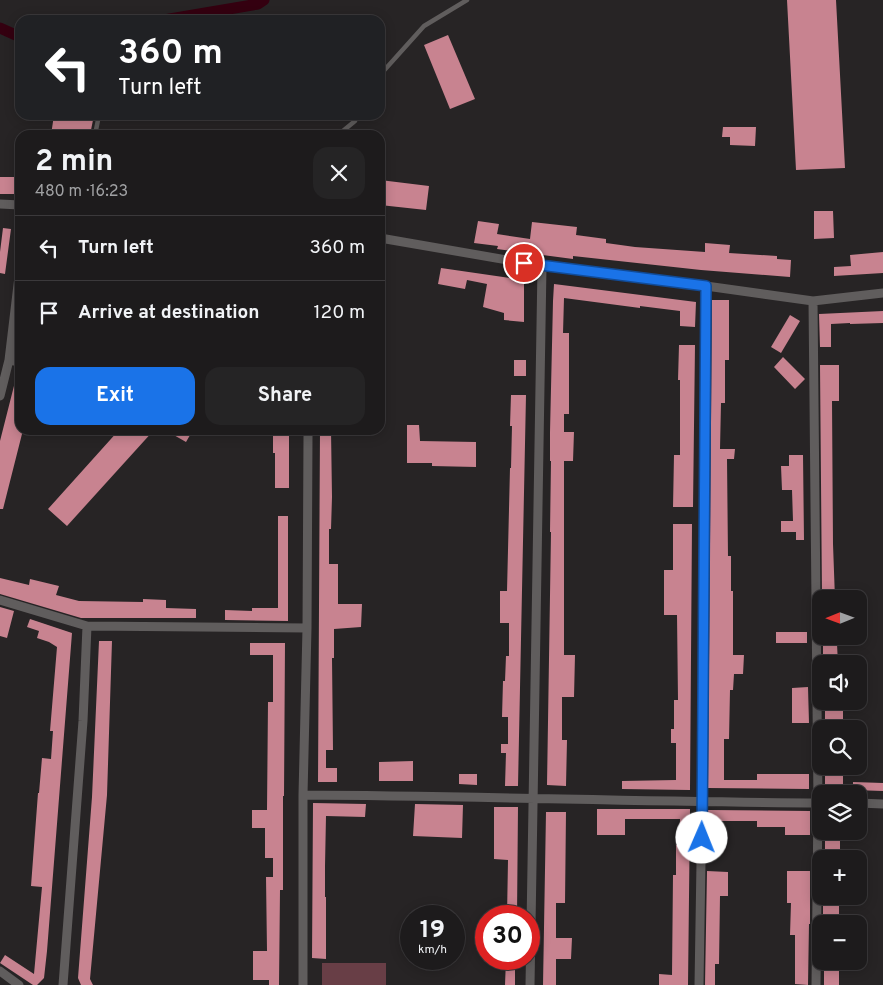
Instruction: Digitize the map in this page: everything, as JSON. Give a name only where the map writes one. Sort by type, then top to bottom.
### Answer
[{"type":"street","points":[[0,204],[15,205]]},
{"type":"street","points":[[385,239],[542,266],[813,301],[883,293]]},
{"type":"street","points":[[530,985],[542,266]]},
{"type":"street","points":[[699,985],[706,286]]},
{"type":"street","points":[[813,301],[819,785]]},
{"type":"street","points":[[0,396],[9,360],[15,310]]},
{"type":"street","points":[[9,360],[15,361]]},
{"type":"street","points":[[303,985],[303,795],[307,628],[308,436]]},
{"type":"street","points":[[0,600],[87,626],[307,628]]},
{"type":"street","points":[[63,985],[83,721],[87,626]]},
{"type":"street","points":[[303,795],[812,803]]},
{"type":"street","points":[[867,804],[883,804]]},
{"type":"street","points":[[816,985],[818,840]]},
{"type":"street","points":[[0,971],[19,985]]},
{"type":"lane","points":[[385,69],[424,26],[467,0]]},
{"type":"lane","points":[[344,130],[355,120]]},
{"type":"shaded area","points":[[322,963],[386,963],[386,985],[322,985]]},
{"type":"building","points":[[787,0],[836,0],[845,168],[796,170]]},
{"type":"building","points":[[448,35],[475,99],[450,109],[424,45]]},
{"type":"building","points":[[53,120],[93,120],[91,130],[52,130]]},
{"type":"building","points":[[723,127],[756,127],[755,146],[730,145],[730,137],[722,137]]},
{"type":"building","points":[[0,177],[15,177],[15,194],[0,194]]},
{"type":"building","points":[[385,181],[429,186],[426,210],[385,206]]},
{"type":"building","points":[[814,211],[833,211],[834,238],[814,239]]},
{"type":"building","points":[[478,221],[499,224],[497,234],[530,239],[532,222],[577,227],[576,235],[606,239],[606,243],[635,247],[705,252],[705,243],[730,245],[729,253],[777,256],[777,259],[791,260],[790,277],[701,270],[573,256],[573,259],[497,249],[498,246],[474,243]]},
{"type":"building","points":[[3,228],[11,229],[5,274],[0,273]]},
{"type":"building","points":[[883,252],[883,273],[834,276],[834,267],[851,266],[850,255]]},
{"type":"building","points":[[441,268],[524,280],[524,322],[504,320],[504,313],[483,307],[487,284],[467,280],[465,289],[438,284]]},
{"type":"building","points":[[554,284],[696,302],[695,327],[680,326],[680,311],[564,298],[563,333],[569,333],[569,414],[564,414],[564,432],[574,432],[573,461],[564,461],[564,655],[575,655],[574,697],[562,697],[562,740],[567,740],[566,786],[547,785],[551,532],[550,432]]},
{"type":"building","points":[[712,300],[729,300],[729,360],[725,360],[725,403],[721,403],[720,449],[735,449],[734,459],[727,459],[728,556],[731,556],[731,591],[733,591],[733,655],[744,655],[743,674],[734,674],[733,690],[730,690],[729,739],[724,739],[724,780],[757,780],[757,774],[809,774],[809,789],[708,788]]},
{"type":"building","points":[[883,311],[883,323],[831,324],[831,347],[820,347],[819,314]]},
{"type":"building","points":[[790,315],[800,321],[781,353],[771,347]]},
{"type":"building","points":[[679,345],[695,345],[693,507],[673,507],[674,455],[680,455]]},
{"type":"building","points":[[783,357],[805,379],[795,389],[774,367]]},
{"type":"building","points":[[514,360],[526,360],[526,376],[514,376]]},
{"type":"building","points":[[820,365],[839,365],[839,401],[832,401],[835,590],[822,590]]},
{"type":"building","points":[[15,382],[15,435],[22,435],[3,509],[0,509],[0,441]]},
{"type":"building","points":[[511,395],[526,395],[518,786],[505,786],[506,753],[501,753],[501,744],[508,744],[508,717],[502,717],[503,681],[505,681],[506,656],[509,656],[509,623],[500,623],[500,591],[507,591],[512,426],[510,426]]},
{"type":"building","points":[[407,425],[419,425],[420,441],[476,442],[476,467],[432,466],[432,463],[407,463]]},
{"type":"building","points":[[115,435],[149,435],[67,526],[48,509]]},
{"type":"building","points":[[174,435],[190,435],[186,442]]},
{"type":"building","points":[[273,435],[289,435],[289,488],[275,488],[275,453],[273,453]]},
{"type":"building","points":[[320,435],[331,435],[332,497],[331,529],[329,529],[329,564],[338,564],[338,604],[362,604],[361,627],[334,629],[334,658],[332,658],[333,750],[326,750],[326,768],[337,768],[337,782],[318,782]]},
{"type":"building","points":[[789,455],[803,455],[804,540],[796,540],[796,532],[781,532],[781,521],[793,521],[792,490],[782,490],[781,466],[789,466]]},
{"type":"building","points":[[278,516],[288,516],[288,621],[225,620],[225,610],[252,611],[252,608],[278,608]]},
{"type":"building","points":[[673,524],[692,524],[690,790],[622,789],[622,781],[676,780],[676,743],[671,743],[671,729],[674,729],[674,700],[678,700],[677,615],[664,615],[664,570],[673,570]]},
{"type":"building","points":[[0,578],[29,585],[30,579],[59,586],[56,595],[79,601],[143,602],[143,599],[166,600],[166,608],[196,609],[196,618],[81,618],[0,594]]},
{"type":"building","points":[[0,607],[14,611],[7,638],[0,636]]},
{"type":"building","points":[[30,619],[72,633],[47,951],[44,978],[37,985],[33,985],[0,963],[5,955],[34,974],[42,887],[31,886],[42,758],[51,759],[53,731],[50,731],[57,647],[37,638],[39,631],[27,627]]},
{"type":"building","points":[[776,632],[807,632],[807,643],[776,643]]},
{"type":"building","points":[[99,641],[112,641],[107,795],[90,979],[93,985],[81,985],[78,978],[92,797]]},
{"type":"building","points":[[250,643],[285,643],[283,890],[280,890],[279,985],[269,985],[269,980],[253,980],[253,951],[267,951],[266,877],[273,877],[273,858],[265,858],[265,828],[252,828],[252,810],[267,810],[268,702],[273,702],[273,655],[250,655]]},
{"type":"building","points":[[823,645],[837,645],[838,655],[823,655]]},
{"type":"building","points":[[808,687],[809,723],[792,723],[792,688]]},
{"type":"building","points":[[825,710],[843,710],[843,720],[825,720]]},
{"type":"building","points":[[413,761],[413,781],[379,781],[379,762]]},
{"type":"building","points":[[459,774],[477,774],[477,785],[459,784]]},
{"type":"building","points":[[825,775],[843,775],[843,785],[825,785]]},
{"type":"building","points":[[853,782],[883,783],[883,791],[867,790],[867,785],[853,785]]},
{"type":"building","points":[[313,803],[366,804],[365,817],[326,816],[326,959],[312,958]]},
{"type":"building","points":[[415,804],[463,805],[462,838],[413,836]]},
{"type":"building","points":[[494,807],[518,807],[517,905],[507,905],[508,860],[494,859]]},
{"type":"building","points":[[597,809],[690,809],[688,985],[659,985],[659,974],[672,975],[673,875],[676,875],[676,845],[679,845],[680,819],[625,819],[625,835],[597,835]]},
{"type":"building","points":[[708,810],[810,811],[810,835],[785,835],[785,827],[757,827],[757,821],[721,821],[721,842],[708,841]]},
{"type":"building","points":[[546,812],[566,812],[565,903],[556,903],[556,938],[572,938],[571,959],[556,959],[556,985],[543,985]]},
{"type":"building","points":[[825,840],[840,840],[840,850],[825,850]]},
{"type":"building","points":[[707,871],[728,872],[728,896],[720,896],[719,964],[715,964],[715,985],[705,985]]},
{"type":"building","points":[[787,871],[810,871],[808,985],[795,984],[795,935],[790,935],[791,903],[787,903]]},
{"type":"building","points":[[823,905],[839,905],[839,915],[823,915]]},
{"type":"building","points":[[506,970],[515,970],[515,985],[505,985]]},
{"type":"building","points":[[824,970],[839,970],[839,985],[824,985]]},
{"type":"waterway","points":[[193,15],[258,4],[264,0]]},
{"type":"waterway","points":[[0,28],[15,35]]},
{"type":"route","points":[[524,263],[706,286],[702,838]]}]
